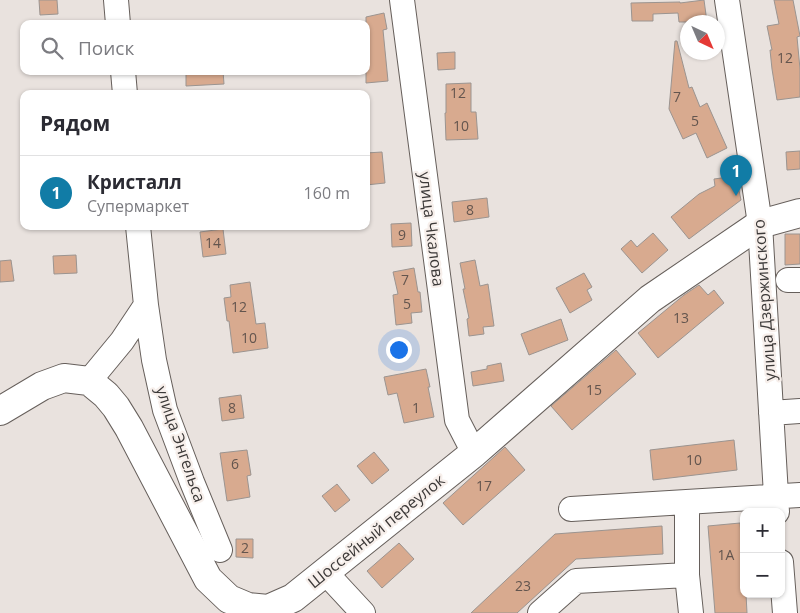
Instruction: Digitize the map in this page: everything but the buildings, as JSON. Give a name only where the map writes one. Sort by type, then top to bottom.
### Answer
[{"type":"main road","name":"Шоссейный переулок","points":[[89,381],[106,395],[129,428],[208,579],[229,598],[248,607],[268,609],[293,598],[474,453],[650,299],[760,224],[800,213]]},
{"type":"main road","points":[[0,411],[42,386],[64,378],[89,381]]},
{"type":"street","points":[[116,0],[118,20]]},
{"type":"street","name":"улица Чкалова","points":[[402,0],[456,420],[474,453]]},
{"type":"street","name":"улица Дзержинского","points":[[727,0],[760,224],[777,504]]},
{"type":"street","points":[[123,75],[125,90]]},
{"type":"street","name":"улица Энгельса","points":[[138,230],[154,360],[165,410],[220,550]]},
{"type":"street","points":[[89,381],[122,341],[146,305]]},
{"type":"street","points":[[771,413],[800,411]]},
{"type":"street","points":[[571,509],[687,502],[777,504],[800,495]]},
{"type":"street","points":[[687,502],[688,575],[691,613]]},
{"type":"street","points":[[325,572],[363,613]]},
{"type":"street","points":[[540,613],[576,581],[688,575]]},
{"type":"street","points":[[784,598],[785,613]]},
{"type":"place","name":"Кристалл","points":[[736,196]]}]
